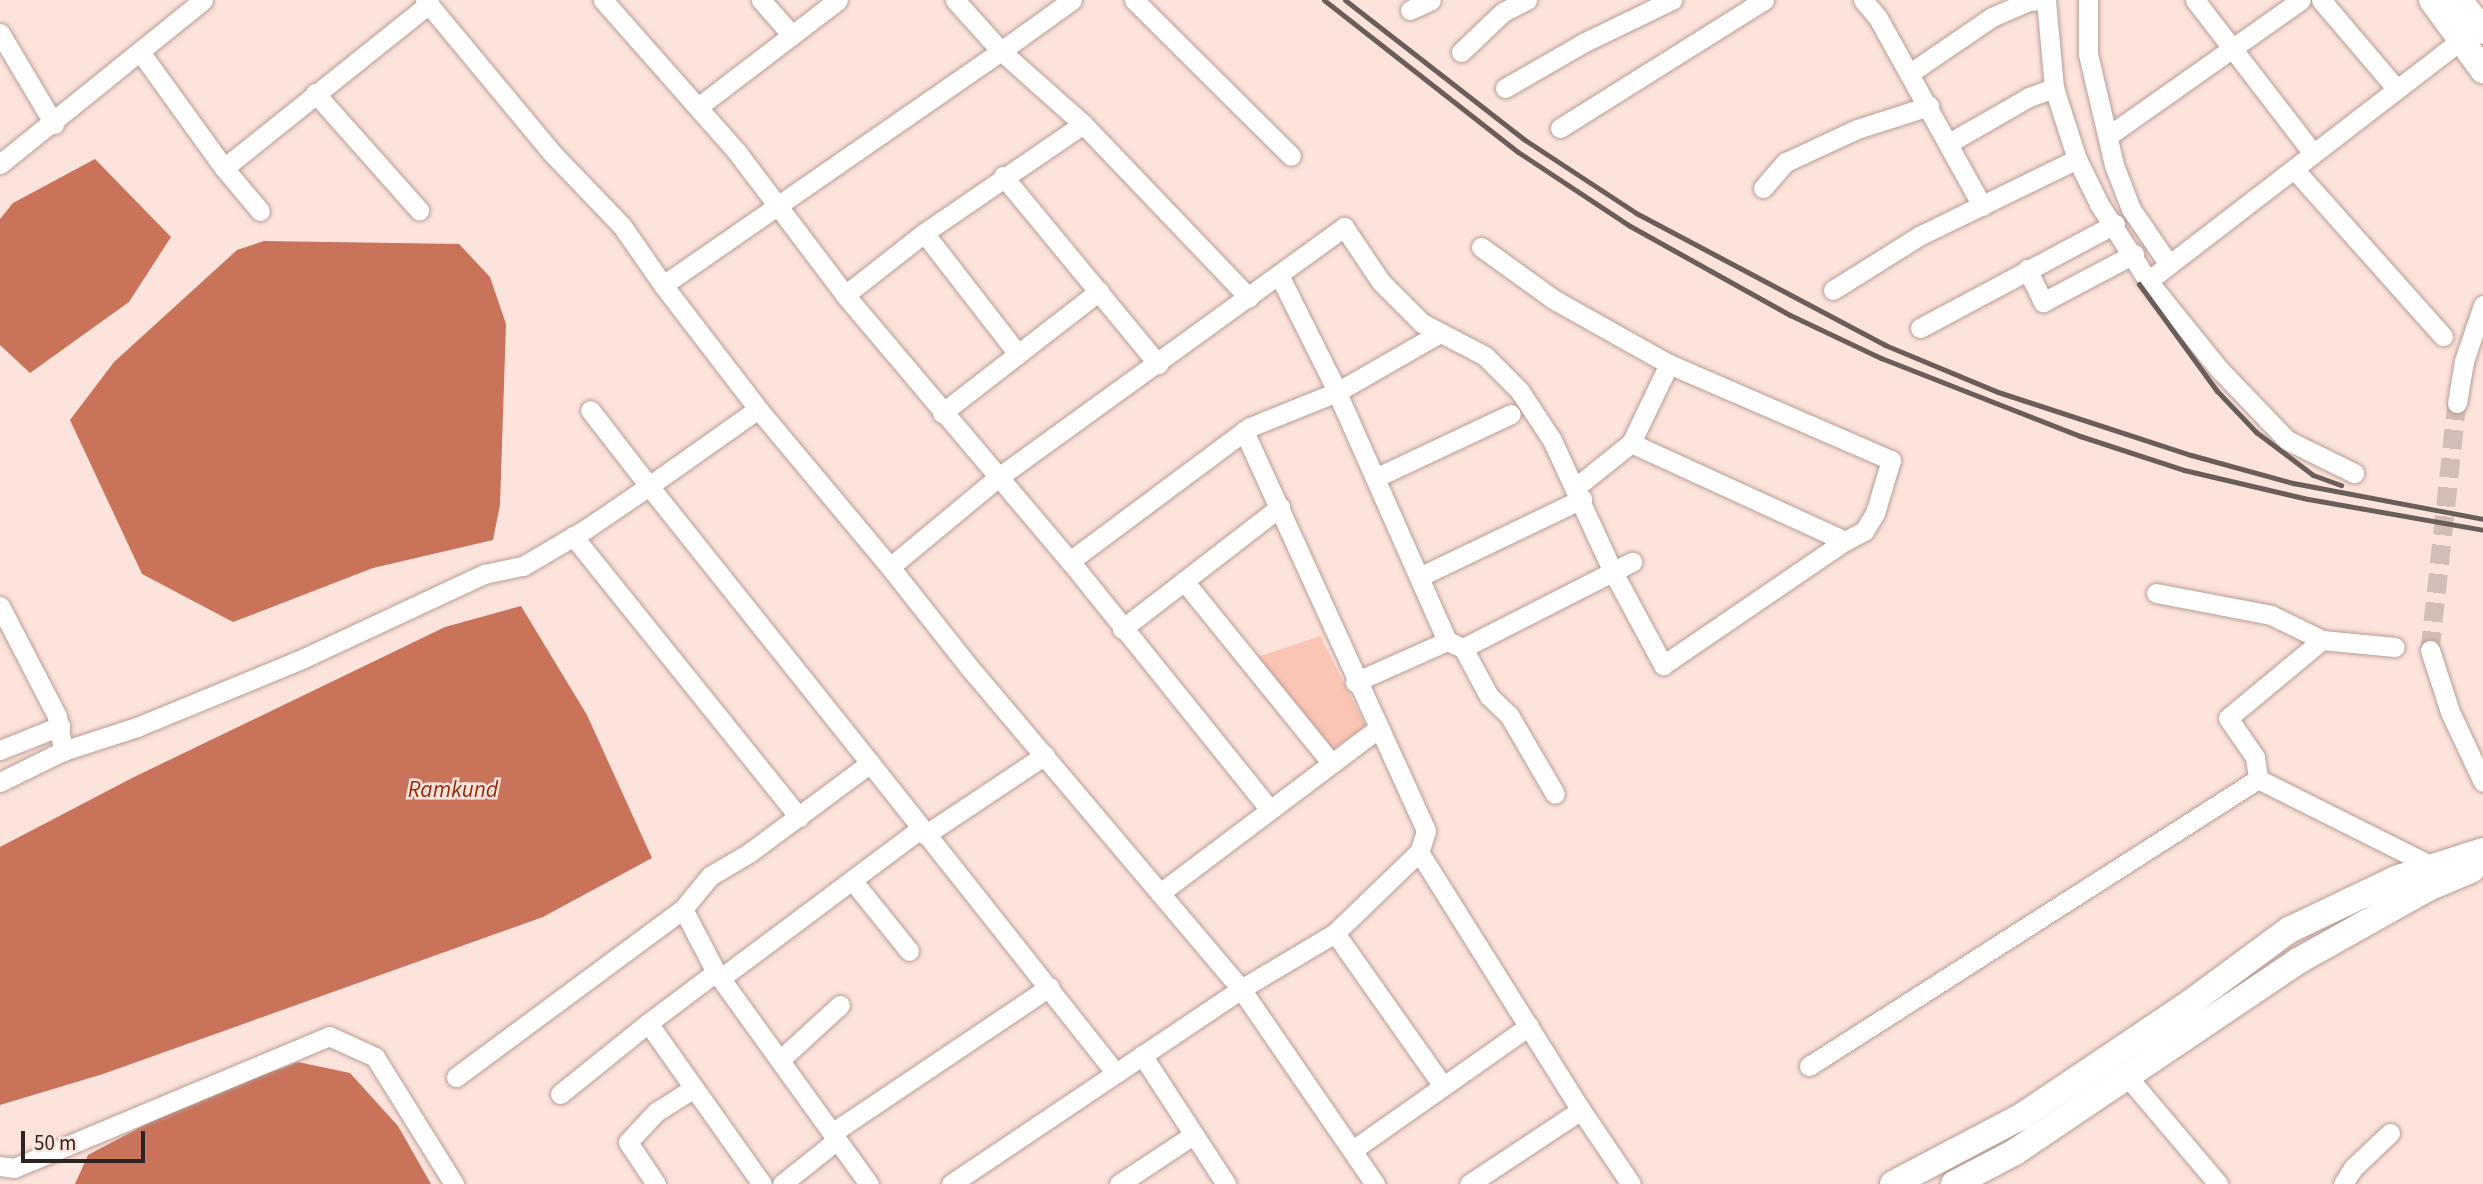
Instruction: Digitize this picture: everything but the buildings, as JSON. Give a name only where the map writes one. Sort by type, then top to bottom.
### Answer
[{"type":"street","points":[[0,164],[54,124],[141,52],[178,9],[203,0]]},
{"type":"street","points":[[603,0],[698,107],[845,295],[996,479],[1070,561],[1270,810]]},
{"type":"street","points":[[761,0],[791,34]]},
{"type":"street","points":[[698,107],[838,0]]},
{"type":"street","points":[[955,0],[1001,51],[1083,124],[1249,298]]},
{"type":"street","points":[[663,285],[778,208],[1072,0]]},
{"type":"street","points":[[1135,0],[1292,156]]},
{"type":"street","points":[[1410,10],[1431,0]]},
{"type":"street","points":[[1461,52],[1503,12],[1527,0]]},
{"type":"street","points":[[1505,88],[1585,42],[1672,0]]},
{"type":"street","points":[[1560,128],[1764,0]]},
{"type":"street","points":[[1910,73],[1992,17],[2029,1],[2045,0],[2054,88],[2077,159],[2148,281],[2219,369],[2287,440],[2354,473]]},
{"type":"street","points":[[2088,0],[2088,54],[2108,135],[2131,209],[2168,263]]},
{"type":"street","points":[[2195,0],[2312,152]]},
{"type":"street","points":[[2108,135],[2231,46],[2241,44],[2301,0]]},
{"type":"street","points":[[2321,0],[2395,87]]},
{"type":"street","points":[[2432,0],[2472,36]]},
{"type":"street","points":[[2459,0],[2483,70]]},
{"type":"street","points":[[224,168],[427,2],[552,153],[622,226],[758,410],[1241,989],[1376,1184]]},
{"type":"street","points":[[1868,2],[1929,106],[1982,206]]},
{"type":"street","points":[[0,33],[54,124]]},
{"type":"street","points":[[2148,281],[2168,263],[2294,169],[2395,87],[2472,36]]},
{"type":"street","points":[[141,52],[224,168],[260,211]]},
{"type":"street","points":[[1950,144],[2029,97],[2054,88]]},
{"type":"street","points":[[315,93],[419,210]]},
{"type":"street","points":[[1763,188],[1786,162],[1857,130],[1929,106]]},
{"type":"street","points":[[845,295],[1003,176],[1083,124]]},
{"type":"street","points":[[1833,290],[1919,236],[2077,159]]},
{"type":"street","points":[[2294,169],[2442,336]]},
{"type":"street","points":[[1003,176],[1158,364]]},
{"type":"street","points":[[1920,328],[2115,224]]},
{"type":"street","points":[[890,567],[996,479],[1344,227],[1381,282],[1438,334],[1485,356],[1519,390],[1579,493],[1613,572],[1663,665],[1845,541],[1864,531],[1875,513],[1891,460],[1669,364],[1553,299],[1481,247]]},
{"type":"street","points":[[924,233],[1018,354]]},
{"type":"street","points":[[2027,269],[2043,302],[2134,254]]},
{"type":"street","points":[[1279,275],[1337,392],[1419,577],[1455,644],[1489,696],[1509,715],[1555,794]]},
{"type":"street","points":[[942,413],[1099,291]]},
{"type":"street","points":[[2457,403],[2464,361],[2483,305]]},
{"type":"street","points":[[1070,561],[1244,431],[1337,392],[1438,334]]},
{"type":"street","points":[[1419,577],[1579,493],[1630,443],[1669,364]]},
{"type":"street","points":[[590,410],[1115,1073]]},
{"type":"street","points":[[0,782],[63,751],[137,727],[304,658],[484,574],[523,566],[573,537],[758,410]]},
{"type":"street","points":[[1375,478],[1511,414]]},
{"type":"street","points":[[951,1184],[1241,989],[1335,933],[1419,852],[1426,831],[1244,431]]},
{"type":"street","points":[[1630,443],[1845,541]]},
{"type":"street","points":[[1122,629],[1280,507]]},
{"type":"street","points":[[573,537],[799,817]]},
{"type":"street","points":[[1356,682],[1455,644],[1632,562]]},
{"type":"street","points":[[1184,581],[1332,764]]},
{"type":"street","points":[[2156,593],[2271,615],[2322,640],[2395,647]]},
{"type":"street","points":[[0,606],[60,726],[63,751]]},
{"type":"street","points":[[2258,779],[2255,757],[2228,718],[2322,640]]},
{"type":"street","points":[[2430,650],[2450,712],[2483,782]]},
{"type":"street","points":[[0,750],[60,726]]},
{"type":"street","points":[[1160,893],[1378,729]]},
{"type":"street","points":[[560,1094],[648,1023],[852,880],[922,832],[1045,755]]},
{"type":"street","points":[[456,1077],[682,909],[710,876],[799,817],[870,763]]},
{"type":"street","points":[[2258,779],[2432,866]]},
{"type":"street","points":[[1809,1066],[2258,779]]},
{"type":"street","points":[[1893,1184],[2022,1116],[2190,1003],[2289,930],[2348,899],[2432,866],[2483,850]]},
{"type":"street","points":[[1419,852],[1581,1110],[1631,1184]]},
{"type":"street","points":[[1954,1184],[2014,1152],[2298,961],[2428,888],[2483,868]]},
{"type":"street","points":[[852,880],[909,951]]},
{"type":"street","points":[[682,909],[719,975],[869,1184]]},
{"type":"street","points":[[1335,933],[1443,1086]]},
{"type":"street","points":[[782,1184],[835,1137],[1049,987]]},
{"type":"street","points":[[781,1059],[840,1005]]},
{"type":"street","points":[[648,1023],[762,1184]]},
{"type":"street","points":[[1353,1149],[1529,1026]]},
{"type":"street","points":[[0,1166],[14,1168],[329,1036],[375,1057],[454,1184]]},
{"type":"street","points":[[1142,1055],[1226,1184]]},
{"type":"street","points":[[2126,1075],[2218,1184]]},
{"type":"street","points":[[656,1184],[628,1142],[656,1112],[694,1088]]},
{"type":"street","points":[[1469,1184],[1581,1110]]},
{"type":"street","points":[[2343,1184],[2390,1133]]},
{"type":"street","points":[[1119,1184],[1193,1135]]},
{"type":"shaded area","points":[[1320,636],[1366,726],[1333,749],[1258,657]]},
{"type":"water","points":[[95,159],[171,237],[129,302],[30,373],[0,345],[0,219],[13,203]]},
{"type":"water","points":[[264,241],[459,244],[490,277],[506,324],[500,505],[493,540],[373,568],[233,622],[142,574],[70,420],[114,362],[237,250]]},
{"type":"water","name":"Ramkund","points":[[521,606],[587,715],[652,858],[543,917],[103,1074],[0,1105],[0,847],[132,778],[445,627]]},
{"type":"water","points":[[298,1062],[350,1073],[398,1126],[431,1184],[75,1184],[88,1155],[180,1106]]},
{"type":"tunnel","points":[[2430,650],[2457,403]]},
{"type":"railway","points":[[1324,0],[1518,152],[1630,226],[1790,315],[1881,358],[2080,436],[2184,470],[2308,499],[2483,530]]},
{"type":"railway","points":[[1345,0],[1525,140],[1636,213],[1885,345],[1998,392],[2191,455],[2293,483],[2483,519]]},
{"type":"railway","points":[[2139,284],[2217,391],[2256,432],[2313,475],[2341,485]]}]
